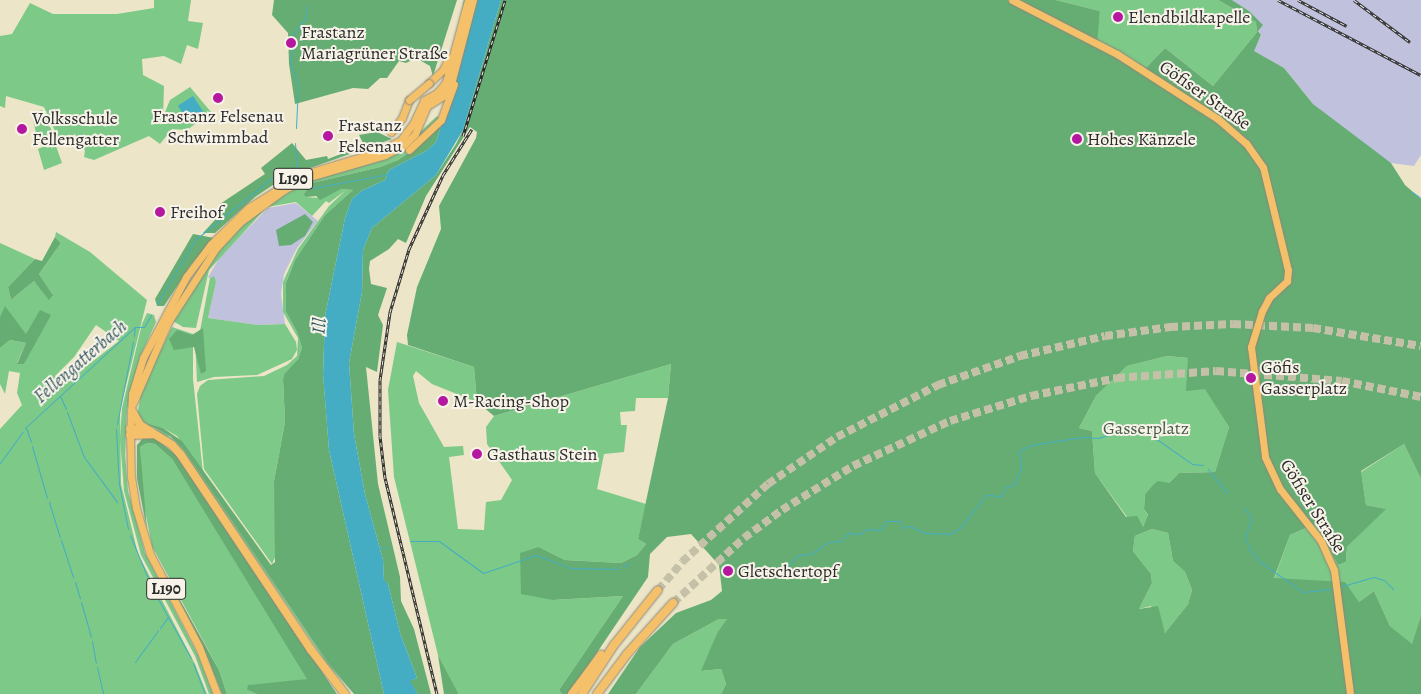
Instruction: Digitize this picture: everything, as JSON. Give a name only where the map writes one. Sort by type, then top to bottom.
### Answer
[{"type":"highway","points":[[132,407],[147,430],[155,434],[181,455],[311,650],[345,694]]},
{"type":"highway","points":[[130,432],[147,430]]},
{"type":"highway","points":[[130,432],[155,434]]},
{"type":"highway","points":[[582,694],[614,644],[658,590]]},
{"type":"highway","points":[[597,694],[673,603]]},
{"type":"highway","points":[[572,694],[605,651],[614,644]]},
{"type":"highway","points":[[601,694],[606,681]]},
{"type":"main road","points":[[391,132],[400,122],[409,100],[430,83],[445,67],[453,50],[457,30],[468,0]]},
{"type":"main road","name":"L190","points":[[431,100],[443,96],[451,84],[473,0]]},
{"type":"main road","name":"Göfiser Straße","points":[[1012,0],[1057,21],[1138,66],[1218,119],[1256,156],[1270,191],[1279,240],[1288,270],[1284,285],[1269,298],[1262,311],[1250,347],[1266,457],[1280,489],[1321,541],[1337,583],[1350,694]]},
{"type":"main road","name":"L190","points":[[217,694],[207,665],[158,573],[142,533],[131,478],[130,432],[132,407],[168,322],[192,282],[231,231],[285,189],[310,177],[376,158],[403,146],[418,129],[423,107],[446,82],[453,50]]},
{"type":"main road","points":[[409,150],[441,120],[450,98],[455,70]]},
{"type":"main road","points":[[423,107],[419,92],[431,100]]},
{"type":"shaded area","points":[[1232,0],[1421,0],[1421,155],[1414,166],[1391,163],[1350,135],[1313,104],[1284,68],[1253,51],[1261,36],[1249,11]]},
{"type":"shaded area","points":[[296,203],[318,221],[297,248],[284,274],[281,294],[285,324],[258,325],[208,318],[216,282],[208,277],[220,257],[268,208]]},
{"type":"green space","points":[[154,0],[191,0],[188,21],[203,23],[198,49],[187,45],[181,64],[164,56],[142,59],[143,75],[164,86],[163,117],[170,100],[190,87],[211,112],[187,130],[172,129],[160,144],[149,136],[94,160],[84,157],[85,151],[75,134],[56,146],[62,163],[44,170],[38,149],[52,143],[55,131],[44,107],[6,96],[5,108],[0,106],[0,36],[12,34],[30,3],[53,14],[117,14],[154,8]]},
{"type":"green space","points":[[274,0],[457,0],[433,76],[430,66],[416,58],[406,63],[399,61],[387,78],[380,78],[368,89],[353,88],[295,104],[289,64],[288,33],[272,15]]},
{"type":"green space","points":[[501,0],[1056,0],[1100,11],[1097,44],[1142,72],[1165,48],[1213,86],[1257,32],[1256,22],[1218,0],[1232,0],[1249,11],[1263,25],[1258,31],[1261,35],[1254,51],[1284,68],[1313,104],[1391,163],[1405,185],[1421,199],[1421,479],[1404,444],[1361,471],[1366,505],[1386,509],[1347,547],[1346,562],[1338,565],[1315,524],[1290,535],[1274,578],[1345,582],[1359,602],[1374,591],[1390,626],[1412,644],[1421,615],[1421,694],[721,694],[726,684],[721,669],[701,671],[717,633],[727,619],[719,619],[673,644],[636,694],[608,694],[640,647],[676,613],[711,600],[722,591],[719,565],[691,534],[667,537],[650,554],[648,577],[569,694],[562,694],[559,690],[623,596],[553,600],[521,594],[520,553],[539,547],[565,560],[621,563],[637,555],[646,544],[638,539],[668,398],[671,364],[494,416],[477,402],[474,367],[408,345],[407,335],[417,287],[441,229],[439,206],[476,138],[477,132],[470,127],[426,196],[406,243],[398,239],[389,249],[370,261],[369,269],[371,284],[387,288],[378,315],[383,325],[377,372],[366,367],[378,484],[400,577],[401,601],[414,629],[431,694],[418,694],[409,681],[417,678],[400,633],[388,584],[384,581],[383,560],[365,494],[354,434],[349,363],[362,292],[363,250],[372,228],[436,175],[463,130]],"holes":[[[1167,356],[1188,358],[1186,391],[1205,389],[1229,427],[1215,472],[1179,473],[1169,483],[1158,481],[1145,494],[1144,509],[1148,515],[1143,527],[1137,516],[1126,517],[1095,473],[1092,431],[1079,428],[1096,396],[1127,366]],[[1152,529],[1168,533],[1173,561],[1185,572],[1192,590],[1188,604],[1165,633],[1158,606],[1139,609],[1152,583],[1151,574],[1133,551],[1135,536]]]},
{"type":"green space","points":[[1056,0],[1218,0],[1256,22],[1257,32],[1213,86],[1165,48],[1142,72],[1096,44],[1100,11]]},
{"type":"green space","points":[[42,110],[52,131],[47,141],[38,143],[32,114]]},
{"type":"green space","points":[[437,116],[443,120],[439,127],[398,160],[380,167],[312,183],[305,193],[306,197],[319,198],[341,189],[353,190],[325,215],[295,260],[286,283],[286,312],[297,332],[302,348],[298,359],[284,374],[283,379],[285,422],[274,481],[278,551],[272,564],[204,469],[197,394],[200,386],[208,380],[264,376],[287,365],[297,356],[298,338],[283,312],[283,282],[298,249],[329,206],[346,190],[329,203],[326,201],[312,216],[296,202],[267,207],[209,270],[196,328],[183,327],[173,321],[215,254],[253,215],[304,183],[402,149]]},
{"type":"green space","points":[[443,120],[436,142],[426,151],[389,170],[385,180],[361,191],[352,199],[345,218],[325,316],[323,373],[329,450],[384,694],[354,694],[328,663],[184,450],[170,436],[147,424],[163,428],[182,441],[271,565],[275,562],[274,481],[285,422],[283,379],[284,374],[298,359],[302,348],[297,332],[286,312],[286,283],[295,260],[325,215],[353,190],[341,189],[320,200],[316,196],[306,197],[304,194],[312,183],[380,167],[398,160],[425,140]]},
{"type":"green space","points":[[377,132],[392,139],[285,177],[255,197],[215,233],[203,233],[224,210],[220,204],[265,174],[261,168],[292,143],[306,160],[327,156],[328,159],[364,145],[359,135]]},
{"type":"green space","points":[[305,214],[313,222],[305,236],[291,245],[279,246],[276,230]]},
{"type":"green space","points":[[56,232],[90,252],[147,300],[120,410],[121,484],[138,554],[195,664],[207,694],[0,694],[0,429],[22,405],[17,393],[20,373],[9,371],[5,394],[0,384],[0,348],[10,340],[26,343],[17,363],[24,364],[33,343],[0,317],[0,243],[35,259],[8,287],[11,300],[34,281],[53,295],[39,274],[61,243],[55,237]],"holes":[[[96,325],[119,341],[63,384],[55,376],[74,357]]]},
{"type":"green space","points":[[193,234],[214,238],[191,265],[164,306],[157,306],[155,299]]},
{"type":"green space","points":[[55,237],[61,243],[39,274],[53,295],[49,300],[34,281],[11,300],[8,287],[35,259],[42,261]]},
{"type":"green space","points":[[214,276],[216,282],[208,318],[258,325],[285,324],[296,342],[297,350],[292,359],[257,375],[214,377],[197,382],[195,337],[200,331],[210,278]]},
{"type":"green space","points":[[5,306],[26,334],[40,310],[51,315],[24,364],[17,364],[26,343],[10,340],[0,348],[0,317]]},
{"type":"green space","points":[[147,313],[154,315],[156,322],[140,357],[127,409],[125,454],[128,491],[145,553],[198,655],[213,694],[209,694],[195,656],[141,555],[124,491],[120,439],[122,408],[142,324]]},
{"type":"green space","points":[[172,327],[193,334],[193,379],[203,473],[177,436],[163,428],[148,426],[167,434],[184,450],[328,663],[354,694],[327,664],[183,451],[170,438],[143,425],[137,416],[142,388]]},
{"type":"green space","points":[[203,328],[206,371],[201,374],[194,347],[174,350],[169,339],[177,330],[192,335]]},
{"type":"green space","points":[[397,342],[474,367],[477,402],[432,384],[416,371],[413,376],[419,403],[444,447],[463,446],[464,455],[449,457],[458,529],[484,530],[486,502],[501,500],[512,480],[487,444],[486,427],[494,416],[671,364],[668,398],[636,398],[635,411],[620,412],[621,425],[627,425],[624,452],[604,454],[597,489],[646,504],[638,539],[646,544],[637,555],[621,563],[565,560],[539,547],[553,600],[623,596],[559,690],[562,694],[458,694],[438,655],[394,477],[388,390]]},
{"type":"green space","name":"Gasserplatz","points":[[1167,356],[1188,358],[1229,427],[1215,472],[1179,473],[1169,483],[1152,486],[1145,494],[1144,509],[1148,516],[1143,527],[1127,517],[1095,473],[1092,431],[1079,428],[1096,396],[1127,366]]},
{"type":"green space","points":[[144,437],[155,438],[176,455],[337,694],[257,694],[247,690],[248,685],[307,679],[172,459],[155,444],[147,443],[140,447],[147,530],[137,478],[137,445]]},
{"type":"green space","points":[[147,443],[155,444],[172,459],[308,679],[247,690],[257,694],[227,694],[219,670],[152,546],[142,495],[140,447]]},
{"type":"green space","points":[[1404,444],[1421,479],[1421,615],[1412,645],[1390,626],[1374,591],[1359,602],[1274,579],[1290,535],[1315,524],[1338,565],[1346,562],[1347,547],[1385,509],[1366,505],[1361,472]]},
{"type":"green space","points":[[1152,529],[1168,533],[1173,561],[1185,572],[1192,590],[1188,604],[1165,633],[1151,606],[1139,609],[1152,583],[1151,574],[1133,551],[1135,536]]},
{"type":"green space","points":[[162,568],[219,670],[227,694],[222,694],[202,644]]},
{"type":"green space","points":[[719,619],[728,619],[717,633],[702,671],[721,669],[726,684],[721,694],[636,694],[673,644]]},
{"type":"green space","points":[[438,655],[458,693],[458,694],[444,694]]},
{"type":"water","name":"Ill","points":[[464,0],[501,0],[463,130],[436,175],[372,228],[363,250],[362,292],[349,363],[354,434],[365,494],[383,560],[384,580],[388,584],[400,633],[417,678],[410,681],[418,694],[384,694],[329,450],[323,374],[325,316],[345,218],[352,199],[361,191],[385,180],[389,170],[426,151],[436,142],[443,120]]},
{"type":"water","points":[[193,96],[204,113],[189,123],[178,106]]},
{"type":"waterway","points":[[291,37],[305,19],[308,5]]},
{"type":"waterway","points":[[293,44],[290,63],[298,84],[296,128]]},
{"type":"waterway","points":[[295,143],[297,170]]},
{"type":"waterway","points":[[157,304],[195,240],[273,177],[295,170],[298,172]]},
{"type":"waterway","points":[[307,182],[313,188],[389,174]]},
{"type":"waterway","points":[[1412,192],[1421,198]]},
{"type":"waterway","name":"Fellengatterbach","points":[[25,428],[135,327],[144,327],[151,315]]},
{"type":"waterway","name":"Fellengatterbach","points":[[134,336],[135,327]]},
{"type":"waterway","points":[[117,424],[133,342]]},
{"type":"waterway","points":[[60,396],[66,409]]},
{"type":"waterway","points":[[67,412],[84,457],[117,502]]},
{"type":"waterway","points":[[752,576],[785,570],[798,555],[811,554],[828,542],[841,541],[848,533],[860,534],[867,529],[880,530],[887,521],[900,521],[904,528],[910,526],[925,533],[950,534],[960,528],[986,495],[1001,496],[1006,487],[1014,485],[1021,468],[1019,451],[1031,445],[1082,437],[1098,438],[1138,426],[1192,464],[1203,465]]},
{"type":"waterway","points":[[26,428],[31,442]]},
{"type":"waterway","points":[[116,429],[119,484],[128,529]]},
{"type":"waterway","name":"Fellengatterbach","points":[[0,463],[23,431]]},
{"type":"waterway","points":[[32,446],[47,498]]},
{"type":"waterway","points":[[1208,469],[1227,493]]},
{"type":"waterway","points":[[49,502],[60,537]]},
{"type":"waterway","points":[[1245,508],[1251,519],[1245,537],[1249,548],[1259,561],[1303,592],[1333,589]]},
{"type":"waterway","points":[[130,535],[152,588],[191,658]]},
{"type":"waterway","points":[[61,540],[73,577]]},
{"type":"waterway","points":[[410,541],[439,541],[483,573],[536,555],[570,568],[617,569]]},
{"type":"waterway","points":[[380,548],[387,547]]},
{"type":"waterway","points":[[623,567],[629,563]]},
{"type":"waterway","points":[[1339,587],[1374,577],[1384,580],[1393,589]]},
{"type":"waterway","points":[[75,582],[80,598]]},
{"type":"waterway","points":[[81,602],[91,637]]},
{"type":"waterway","points":[[160,628],[168,617]]},
{"type":"waterway","points":[[135,662],[158,630]]},
{"type":"waterway","points":[[92,641],[96,663]]},
{"type":"waterway","points":[[193,663],[205,694]]},
{"type":"waterway","points":[[97,667],[103,694]]},
{"type":"tunnel","points":[[658,590],[682,562],[768,484],[837,437],[938,385],[1020,356],[1105,336],[1170,327],[1233,324],[1313,328],[1421,346]]},
{"type":"tunnel","points":[[673,603],[744,538],[782,510],[853,466],[950,421],[1031,396],[1117,378],[1216,371],[1342,381],[1421,397]]},
{"type":"railway","points":[[463,136],[505,0]]},
{"type":"railway","points":[[1278,0],[1421,75]]},
{"type":"railway","points":[[1298,0],[1347,26]]},
{"type":"railway","points":[[1354,0],[1410,42]]},
{"type":"railway","points":[[437,694],[385,478],[380,436],[380,380],[390,312],[409,249],[443,175],[472,129]]},
{"type":"place","name":"Elendbildkapelle","points":[[1118,17]]},
{"type":"place","name":"Frastanz Mariagrüner Straße","points":[[291,43]]},
{"type":"place","name":"Frastanz Felsenau Schwimmbad","points":[[218,98]]},
{"type":"place","name":"Volksschule Fellengatter","points":[[22,129]]},
{"type":"place","name":"Frastanz Felsenau","points":[[328,136]]},
{"type":"place","name":"Hohes Känzele","points":[[1077,139]]},
{"type":"place","name":"Freihof","points":[[160,212]]},
{"type":"place","name":"Göfis Gasserplatz","points":[[1251,378]]},
{"type":"place","name":"M-Racing-Shop","points":[[443,401]]},
{"type":"place","name":"Gasthaus Stein","points":[[477,454]]},
{"type":"place","name":"Gletschertopf","points":[[728,571]]}]
